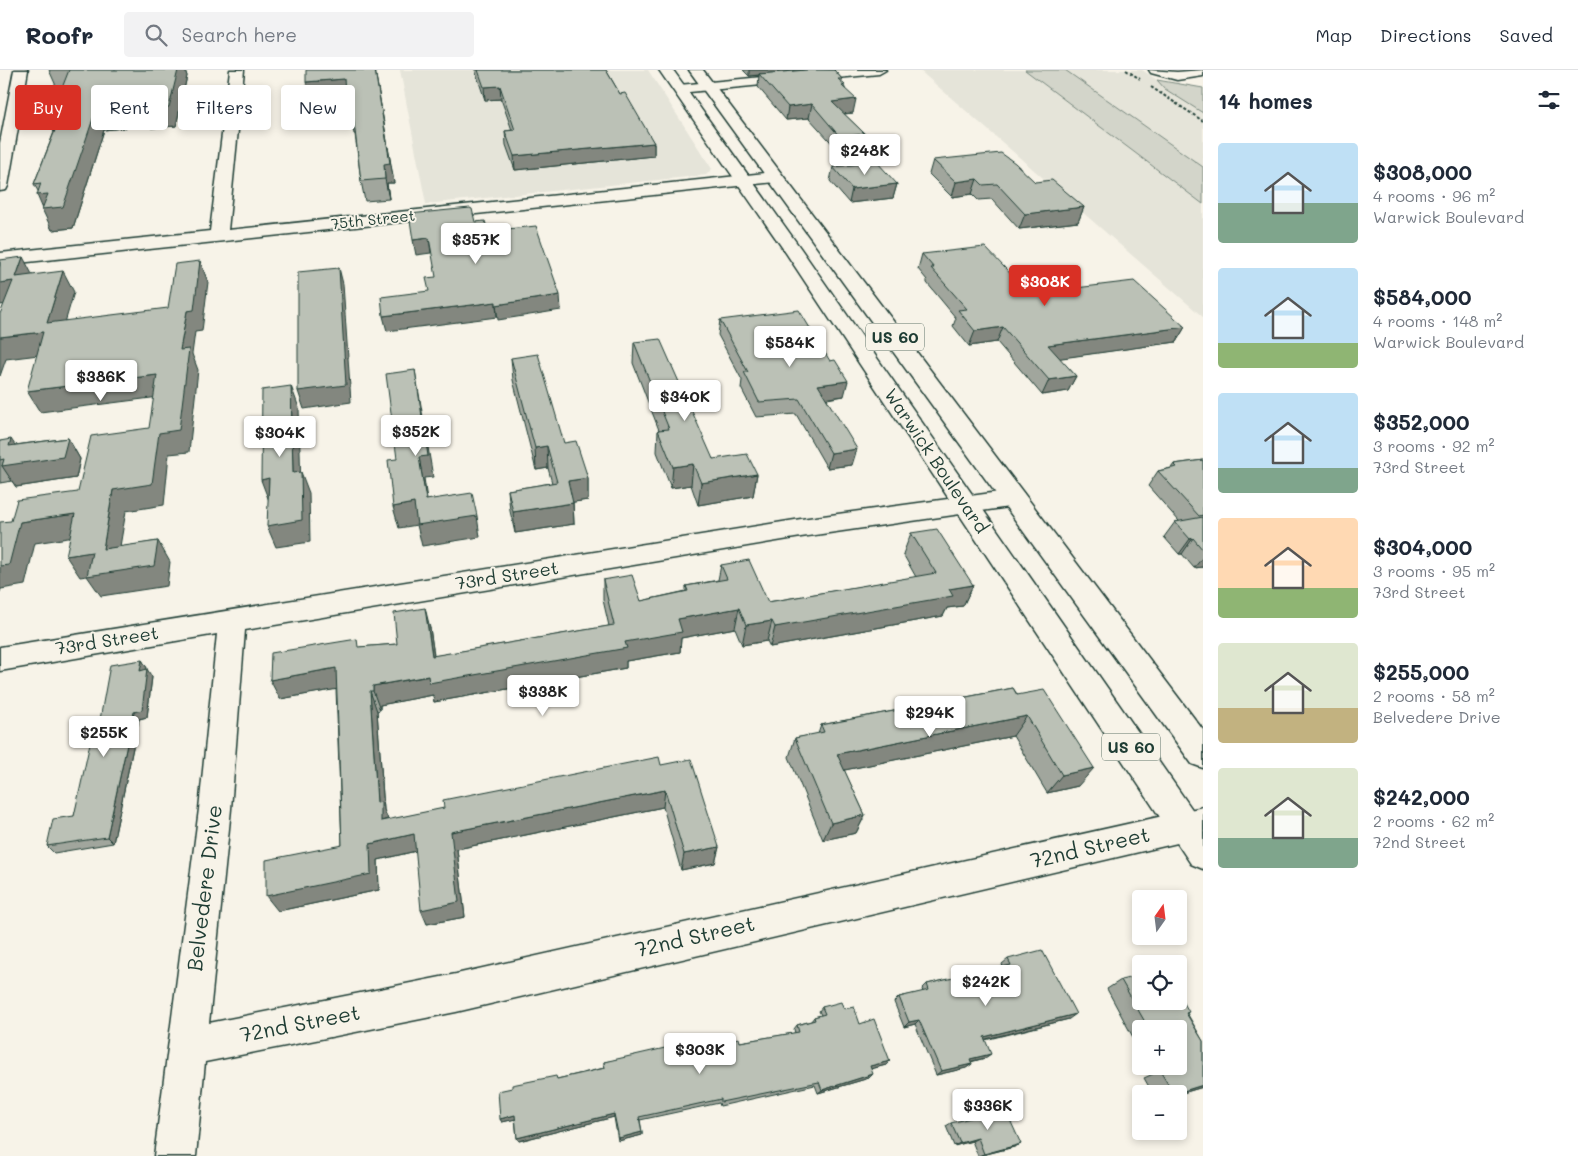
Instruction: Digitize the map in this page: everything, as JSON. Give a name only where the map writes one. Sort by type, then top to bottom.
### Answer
[{"type":"street","points":[[0,186],[21,70]]},
{"type":"street","points":[[218,236],[237,70]]},
{"type":"street","name":"Warwick Boulevard","points":[[666,70],[1197,834]]},
{"type":"street","name":"Warwick Boulevard","points":[[696,70],[1203,754]]},
{"type":"street","points":[[679,89],[879,70]]},
{"type":"street","points":[[1156,70],[1177,76],[1203,72]]},
{"type":"street","name":"75th Street","points":[[0,259],[775,177]]},
{"type":"street","name":"73rd Street","points":[[0,659],[801,528],[1014,498]]},
{"type":"street","name":"Belvedere Drive","points":[[175,1156],[214,809],[232,621]]},
{"type":"street","name":"72nd Street","points":[[186,1047],[456,993],[801,912],[1197,834]]},
{"type":"path","points":[[1126,70],[1141,80]]},
{"type":"path","points":[[1149,86],[1203,122]]},
{"type":"shaded area","points":[[400,70],[648,70],[712,169],[706,175],[426,204]]},
{"type":"shaded area","points":[[919,70],[1142,70],[1203,110],[1203,317]]},
{"type":"shaded area","points":[[1025,70],[1065,70],[1203,167],[1203,204]]},
{"type":"shaded area","points":[[1157,80],[1203,88],[1203,113],[1165,89]]},
{"type":"building","points":[[69,70],[178,70],[169,107],[168,85],[91,85],[91,125],[63,207],[42,209],[48,194],[37,195],[41,183],[34,184],[55,130],[81,130],[81,85],[63,85]]},
{"type":"building","points":[[306,70],[375,70],[390,163],[384,164],[385,179],[361,181],[355,130],[355,85],[344,85],[344,79],[306,82]]},
{"type":"building","points":[[478,70],[606,70],[620,94],[625,93],[654,143],[514,156],[505,131],[515,130],[500,86],[484,87]]},
{"type":"building","points":[[834,70],[842,79],[838,79],[845,85],[842,86],[856,99],[832,102],[865,134],[840,137],[812,104],[788,107],[759,74]]},
{"type":"building","points":[[1001,153],[1035,182],[1052,180],[1084,207],[1025,214],[997,184],[983,185],[977,179],[956,182],[933,160]]},
{"type":"building","points":[[877,162],[897,184],[852,189],[833,167]]},
{"type":"building","points":[[472,209],[475,222],[485,221],[488,231],[536,226],[560,295],[496,305],[496,302],[383,316],[381,297],[429,291],[426,278],[436,277],[429,238],[413,240],[409,214]]},
{"type":"building","points":[[985,247],[1024,288],[1071,282],[1076,288],[1134,281],[1185,327],[1048,345],[1076,376],[1049,380],[1003,327],[975,331],[958,310],[967,309],[931,268],[934,268],[922,254]]},
{"type":"building","points":[[23,257],[16,277],[63,271],[47,323],[168,308],[175,264],[200,261],[194,310],[187,311],[180,350],[189,349],[179,430],[159,433],[152,484],[113,490],[103,549],[158,541],[154,566],[87,576],[92,552],[66,556],[75,514],[20,522],[9,565],[0,566],[0,522],[11,521],[17,500],[78,492],[91,436],[149,428],[157,375],[27,391],[43,332],[0,337],[0,314],[13,281],[0,283],[0,260]]},
{"type":"building","points":[[339,268],[346,385],[298,391],[298,272]]},
{"type":"building","points":[[799,310],[830,361],[835,360],[848,381],[818,385],[857,449],[831,453],[799,399],[759,402],[744,372],[748,372],[720,320]]},
{"type":"building","points":[[660,339],[713,459],[747,454],[757,474],[701,483],[693,464],[673,467],[658,430],[669,429],[634,342]]},
{"type":"building","points":[[538,354],[564,443],[576,441],[588,478],[568,481],[573,503],[513,512],[508,490],[557,482],[547,446],[535,448],[511,358]]},
{"type":"building","points":[[415,370],[428,456],[419,457],[426,500],[472,493],[477,516],[417,525],[414,503],[393,507],[388,460],[397,459],[386,374]]},
{"type":"building","points":[[291,386],[293,473],[301,472],[302,520],[267,526],[269,478],[261,480],[262,390]]},
{"type":"building","points":[[68,438],[63,457],[2,466],[4,459],[0,460],[0,441],[11,439],[9,446]]},
{"type":"building","points":[[1203,460],[1203,515],[1199,516],[1158,471],[1177,467],[1174,464]]},
{"type":"building","points":[[1203,517],[1203,550],[1175,522]]},
{"type":"building","points":[[937,529],[973,585],[949,589],[953,596],[775,627],[772,621],[746,625],[739,608],[678,619],[682,632],[625,642],[627,648],[429,683],[428,676],[373,686],[373,691],[370,691],[377,803],[381,802],[381,821],[444,808],[443,800],[659,757],[661,765],[691,759],[719,847],[684,854],[665,790],[451,832],[459,902],[421,910],[414,834],[370,844],[371,874],[266,896],[266,860],[342,845],[336,668],[270,680],[271,653],[357,639],[358,647],[397,644],[394,613],[425,608],[432,656],[614,625],[603,580],[632,575],[641,601],[688,591],[686,586],[727,579],[721,565],[749,560],[768,602],[936,573],[911,533]]},
{"type":"building","points":[[142,660],[140,671],[147,669],[142,710],[134,712],[107,837],[47,846],[53,819],[74,816],[94,725],[99,725],[110,665]]},
{"type":"building","points":[[1013,688],[1017,695],[1044,690],[1094,768],[1062,775],[1027,716],[837,754],[865,815],[831,823],[795,738],[824,732],[821,725]]},
{"type":"building","points":[[1042,950],[1076,1014],[984,1037],[991,1054],[970,1059],[972,1064],[941,1071],[919,1020],[909,1022],[899,997],[929,990],[927,984],[1011,965],[1008,959]]},
{"type":"building","points":[[1132,977],[1132,999],[1121,980]]},
{"type":"building","points":[[841,1002],[844,1009],[854,1007],[860,1024],[874,1019],[890,1061],[870,1066],[873,1074],[822,1090],[819,1082],[721,1102],[721,1099],[639,1117],[642,1132],[619,1138],[614,1114],[517,1138],[515,1115],[500,1119],[498,1091],[512,1088],[512,1085],[556,1076],[557,1079],[605,1068],[604,1062],[726,1034],[728,1040],[739,1038],[740,1042],[799,1032],[797,1025],[815,1020],[814,1017],[825,1014],[822,1007]]},
{"type":"building","points":[[1187,1008],[1189,1012],[1186,1013],[1203,1041],[1203,1085],[1187,1090],[1187,1085],[1169,1085],[1162,1075],[1187,1075],[1187,1020],[1144,1020],[1138,1010],[1187,1010]]},
{"type":"building","points":[[1005,1109],[1021,1144],[984,1154],[978,1138],[960,1143],[951,1123]]}]
